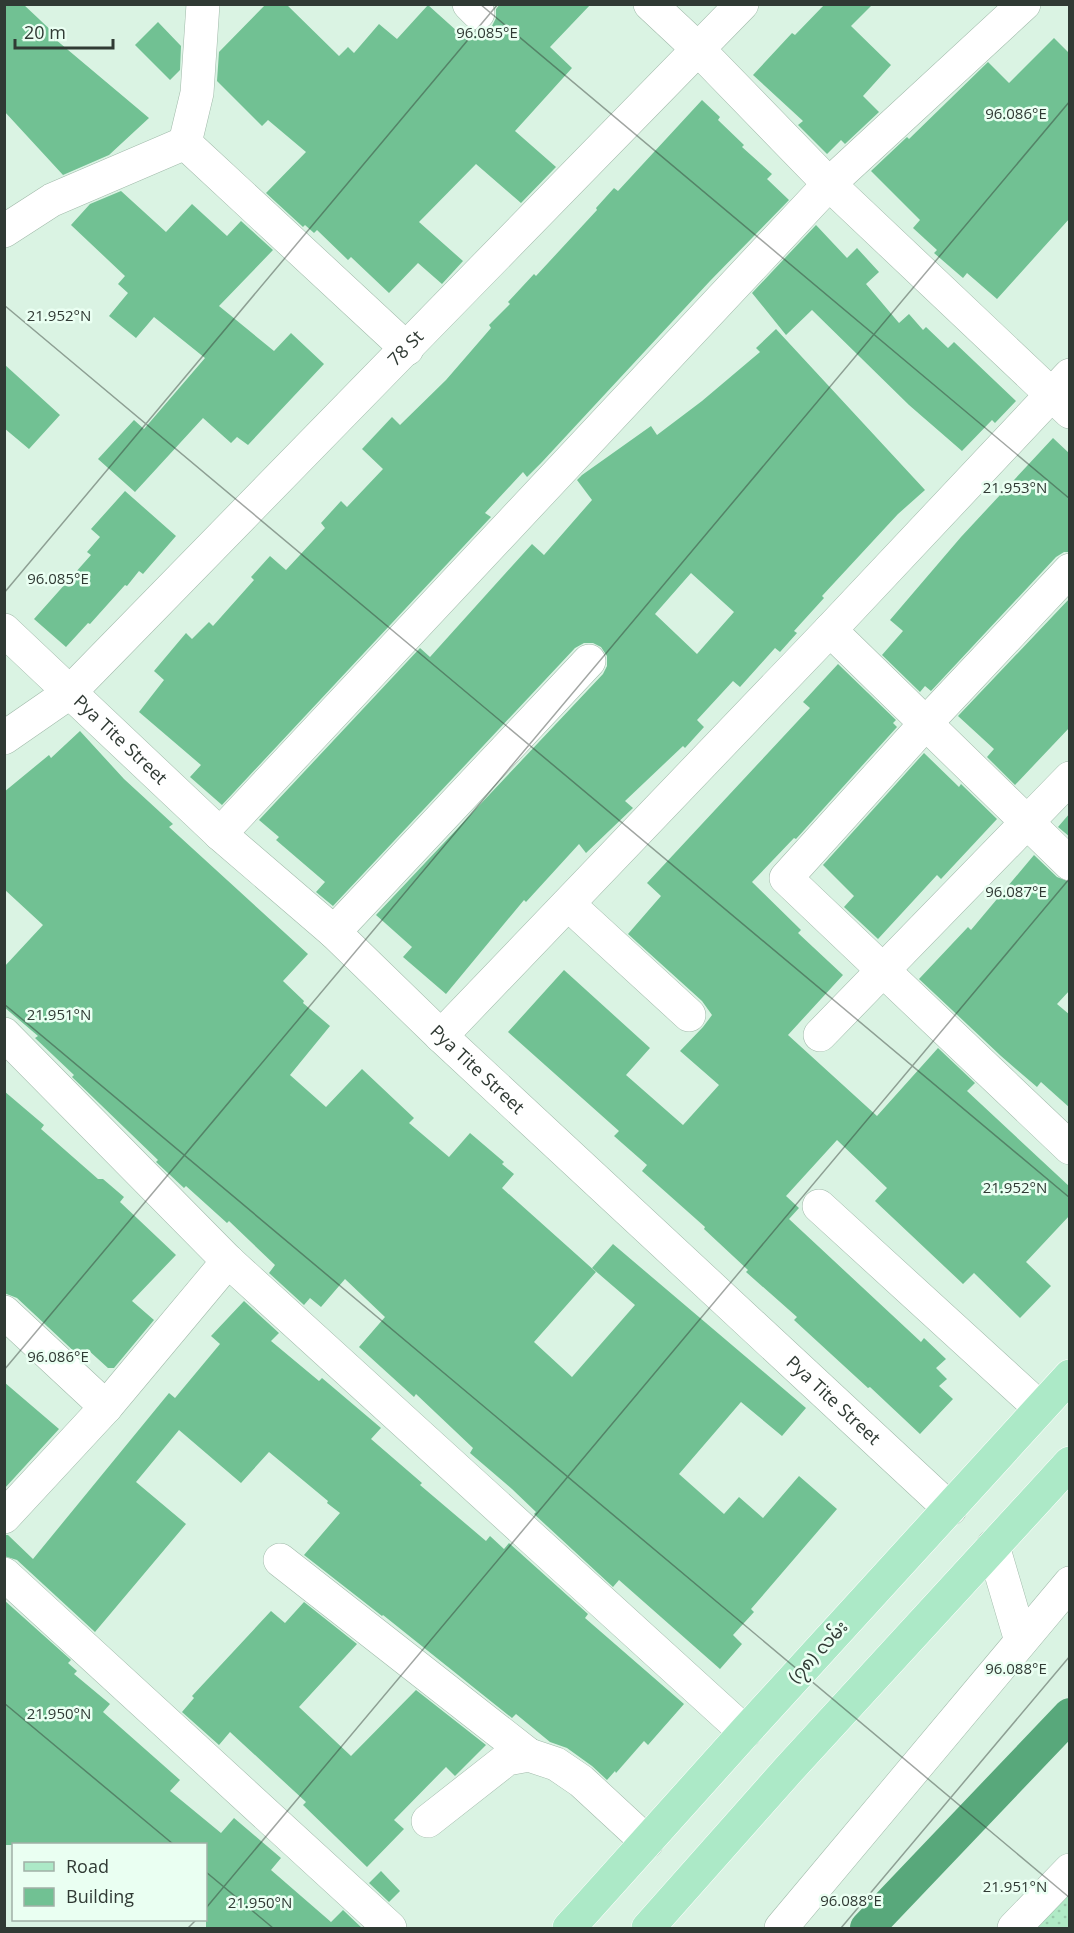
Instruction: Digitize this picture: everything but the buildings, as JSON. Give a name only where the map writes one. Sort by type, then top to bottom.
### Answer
[{"type":"main road","name":"(၇၈) လမ်း","points":[[569,1929],[745,1732],[1070,1376]]},
{"type":"main road","points":[[648,1929],[789,1769],[1070,1463]]},
{"type":"street","points":[[185,143],[197,93],[203,4]]},
{"type":"street","points":[[441,1036],[830,630],[1063,393],[829,184],[697,48],[650,4]]},
{"type":"street","name":"78 St","points":[[4,738],[69,693],[742,4]]},
{"type":"street","points":[[220,834],[829,184],[1024,4]]},
{"type":"street","points":[[4,231],[52,200],[185,143]]},
{"type":"street","points":[[185,143],[407,349]]},
{"type":"street","points":[[1070,570],[926,723],[786,878],[1070,1148]]},
{"type":"street","name":"Pya Tite Street","points":[[4,630],[220,834],[334,932],[441,1036],[950,1509]]},
{"type":"street","points":[[830,630],[1070,864]]},
{"type":"street","points":[[334,932],[589,661]]},
{"type":"street","points":[[820,1035],[1070,778]]},
{"type":"street","points":[[568,904],[688,1015]]},
{"type":"street","points":[[4,1034],[228,1261],[745,1732]]},
{"type":"street","points":[[819,1206],[1040,1408]]},
{"type":"street","points":[[4,1517],[106,1407],[228,1261]]},
{"type":"street","points":[[4,1312],[106,1407]]},
{"type":"street","points":[[993,1546],[1022,1641]]},
{"type":"street","points":[[280,1560],[529,1755],[556,1764],[581,1781],[647,1842]]},
{"type":"street","points":[[4,1574],[390,1929]]},
{"type":"street","points":[[781,1929],[1070,1583]]},
{"type":"street","points":[[428,1821],[507,1759],[529,1755]]},
{"type":"street","points":[[1014,1929],[1070,1870]]},
{"type":"green space","points":[[1069,1858],[1069,1928],[1005,1928]]},
{"type":"waterway","points":[[867,1928],[1070,1715]]}]
